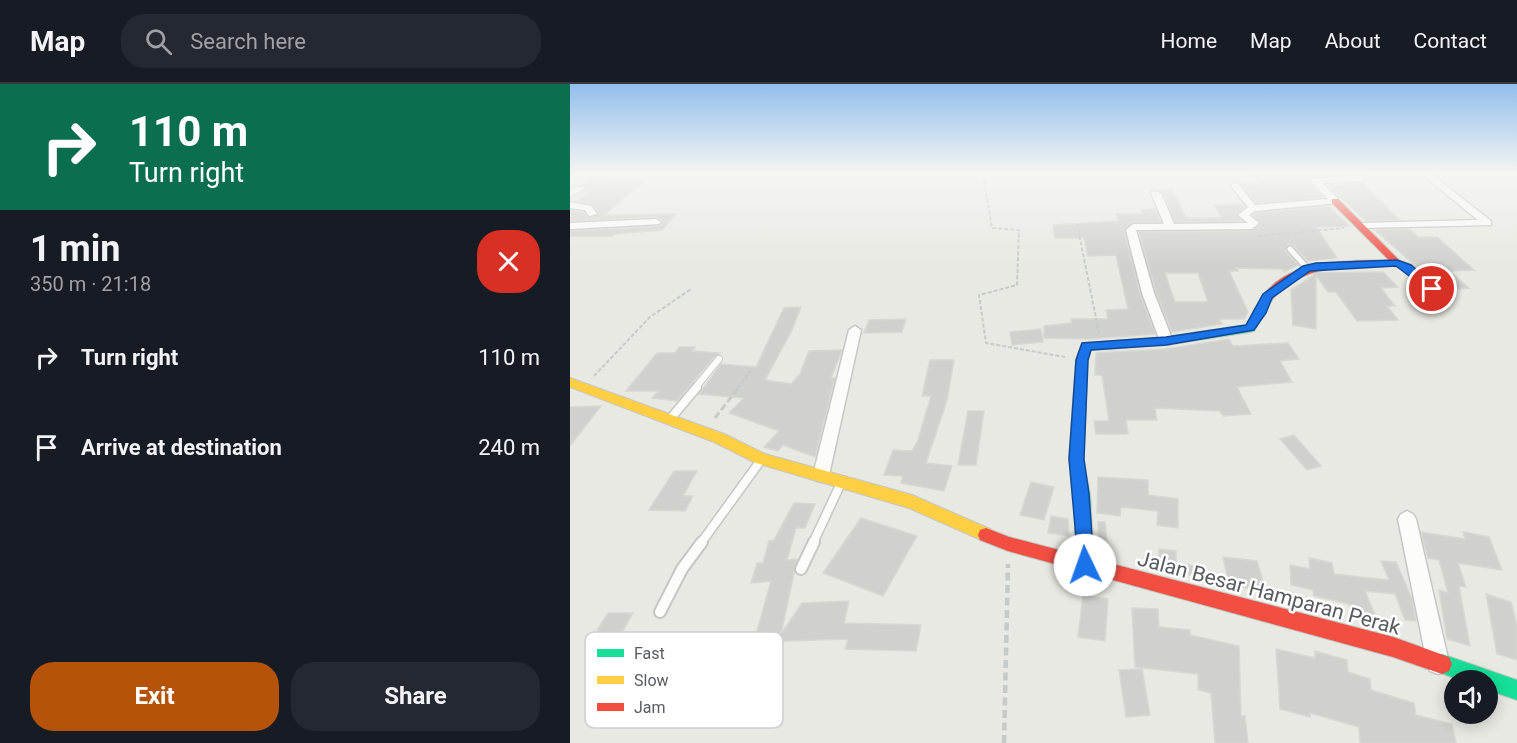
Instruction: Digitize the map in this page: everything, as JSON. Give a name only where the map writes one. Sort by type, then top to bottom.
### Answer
[{"type":"street","points":[[570,205],[588,208],[592,214]]},
{"type":"street","points":[[1161,205],[1170,226]]},
{"type":"street","points":[[1249,205],[1252,208]]},
{"type":"street","points":[[1166,341],[1148,293],[1131,230],[1139,227],[1252,226],[1254,223],[1243,215],[1252,208],[1290,205]]},
{"type":"street","points":[[1339,205],[1363,226],[1397,263]]},
{"type":"street","points":[[1363,226],[1487,223],[1464,205]]},
{"type":"street","points":[[570,226],[656,222]]},
{"type":"street","points":[[1085,565],[1082,494],[1076,459],[1082,360],[1086,346],[1101,343],[1166,341],[1250,328],[1267,296],[1307,268],[1397,263],[1407,267],[1432,289]]},
{"type":"street","points":[[821,475],[855,330]]},
{"type":"street","name":"Jalan Besar Hamparan Perak","points":[[570,382],[670,419],[761,459],[912,502],[1008,544],[1393,647],[1517,690]]},
{"type":"street","points":[[1407,519],[1438,663]]},
{"type":"lane","points":[[1290,249],[1307,268]]},
{"type":"lane","points":[[670,419],[719,359]]},
{"type":"lane","points":[[660,612],[682,569],[761,459]]},
{"type":"lane","points":[[801,569],[842,482]]},
{"type":"path","points":[[988,205],[992,228],[1019,230],[1017,285],[979,295],[986,343],[1082,360]]},
{"type":"path","points":[[1077,224],[1101,343]]},
{"type":"path","points":[[1272,234],[1363,226]]},
{"type":"path","points":[[585,386],[627,338],[662,305],[691,289]]},
{"type":"path","points":[[703,433],[752,369]]},
{"type":"path","points":[[1004,743],[1008,544]]},
{"type":"building","points":[[593,205],[616,205],[604,215],[676,214],[662,230],[612,236],[570,236],[570,231],[663,224],[662,220],[656,217],[570,221],[570,210],[584,212],[588,218],[599,215]]},
{"type":"building","points":[[1168,205],[1180,205],[1186,218],[1222,218],[1214,205],[1244,205],[1245,207],[1236,215],[1242,221],[1175,222]]},
{"type":"building","points":[[1348,205],[1384,205],[1400,220],[1366,221]]},
{"type":"building","points":[[1329,206],[1349,226],[1316,227],[1337,258],[1308,261],[1294,246],[1288,244],[1285,251],[1298,265],[1284,272],[1283,269],[1236,268],[1238,271],[1229,271],[1248,312],[1244,319],[1219,319],[1222,324],[1172,332],[1156,292],[1139,232],[1252,231],[1261,223],[1253,215]],"holes":[[[1165,273],[1198,273],[1208,302],[1175,302]]]},
{"type":"building","points":[[1155,209],[1161,222],[1133,222],[1124,231],[1140,294],[1155,334],[1088,339],[1044,338],[1044,326],[1071,323],[1071,319],[1108,319],[1106,310],[1128,309],[1116,255],[1088,256],[1084,238],[1055,238],[1053,225],[1119,221],[1116,214],[1143,214],[1142,210]]},
{"type":"building","points":[[1410,229],[1418,237],[1437,237],[1474,270],[1449,271],[1469,288],[1438,290],[1437,285],[1375,230]]},
{"type":"building","points":[[1383,272],[1398,287],[1381,288],[1395,306],[1387,306],[1398,320],[1357,321],[1336,292],[1328,292],[1316,275],[1316,329],[1293,325],[1291,290],[1317,273]]},
{"type":"building","points":[[801,307],[792,330],[765,380],[791,384],[800,374],[809,351],[842,350],[831,378],[835,378],[815,457],[783,445],[778,451],[764,447],[779,431],[729,413],[744,398],[699,394],[721,364],[756,367],[784,308]]},
{"type":"building","points":[[906,319],[902,332],[864,333],[869,320]]},
{"type":"building","points":[[1041,329],[1043,342],[1012,345],[1010,332]]},
{"type":"building","points":[[1229,339],[1233,346],[1288,343],[1299,359],[1280,361],[1292,382],[1237,387],[1251,414],[1223,416],[1220,411],[1155,408],[1157,420],[1126,420],[1128,434],[1096,434],[1094,421],[1109,421],[1102,375],[1095,375],[1096,353],[1166,349]]},
{"type":"building","points":[[679,347],[695,347],[692,351],[720,353],[677,401],[652,398],[659,391],[626,391],[657,353],[675,353]]},
{"type":"building","points":[[930,360],[954,360],[947,400],[926,463],[952,466],[944,491],[901,483],[903,476],[884,475],[893,450],[912,451],[918,440],[931,396],[922,396]]},
{"type":"building","points":[[601,406],[570,446],[570,407]]},
{"type":"building","points":[[968,411],[984,411],[976,465],[958,465]]},
{"type":"building","points":[[1294,435],[1321,466],[1307,470],[1280,439]]},
{"type":"building","points":[[674,471],[697,471],[683,496],[693,496],[685,511],[649,510]]},
{"type":"building","points":[[1098,477],[1148,480],[1148,495],[1178,499],[1178,528],[1157,525],[1158,511],[1121,507],[1120,516],[1097,513]]},
{"type":"building","points":[[1031,482],[1054,487],[1044,520],[1020,515]]},
{"type":"building","points":[[794,503],[815,504],[805,528],[796,528],[787,560],[797,559],[781,632],[757,632],[771,581],[751,583],[757,563],[763,563],[769,541],[774,540]]},
{"type":"building","points":[[1051,516],[1068,519],[1069,536],[1048,533]]},
{"type":"building","points":[[861,518],[917,536],[883,596],[823,573]]},
{"type":"building","points":[[1098,522],[1105,522],[1108,551],[1099,551]]},
{"type":"building","points":[[1421,532],[1465,539],[1463,532],[1489,537],[1502,570],[1458,563],[1466,587],[1459,586],[1470,646],[1447,639],[1439,590],[1448,593],[1439,560],[1428,558]]},
{"type":"building","points":[[1159,549],[1176,551],[1176,562],[1198,567],[1198,577],[1159,567]]},
{"type":"building","points":[[1223,557],[1257,561],[1266,591],[1229,585]]},
{"type":"building","points":[[1309,558],[1332,563],[1334,574],[1389,580],[1381,561],[1396,562],[1412,599],[1416,621],[1405,620],[1395,594],[1365,591],[1379,624],[1354,618],[1349,604],[1314,596],[1313,590],[1291,585],[1290,565],[1310,569]]},
{"type":"building","points":[[1486,594],[1511,602],[1517,625],[1517,660],[1497,654]]},
{"type":"building","points":[[1083,595],[1108,599],[1105,641],[1078,637]]},
{"type":"building","points":[[849,601],[844,623],[921,625],[916,651],[845,649],[848,639],[783,641],[782,632],[802,603]]},
{"type":"building","points":[[1132,608],[1158,609],[1159,627],[1190,630],[1190,635],[1239,646],[1241,716],[1245,716],[1248,743],[1215,743],[1211,693],[1198,690],[1198,674],[1135,667]]},
{"type":"building","points":[[608,613],[633,613],[622,632],[596,632]]},
{"type":"building","points":[[1276,649],[1315,658],[1315,651],[1347,660],[1348,672],[1370,679],[1371,690],[1414,703],[1416,715],[1444,722],[1444,724],[1452,724],[1456,743],[1360,743],[1359,727],[1310,713],[1310,717],[1280,709]]},
{"type":"building","points":[[1142,669],[1150,715],[1126,717],[1119,670]]},
{"type":"traffic: fast","points":[[1085,565],[1082,494],[1076,459],[1082,360],[1086,346],[1166,341],[1250,328],[1259,312]]},
{"type":"traffic: fast","points":[[1442,664],[1517,690]]},
{"type":"traffic: slow","points":[[570,382],[719,438],[761,459],[912,502],[986,535]]},
{"type":"traffic: jam","points":[[1259,312],[1270,294],[1284,281],[1300,273],[1337,265],[1397,263],[1339,205]]},
{"type":"traffic: jam","points":[[986,535],[1008,544],[1393,647],[1442,664]]},
{"type":"route","points":[[1085,565],[1082,494],[1076,459],[1082,360],[1086,346],[1101,343],[1166,341],[1250,328],[1267,296],[1307,268],[1316,266],[1397,263],[1407,267],[1432,289]]}]
